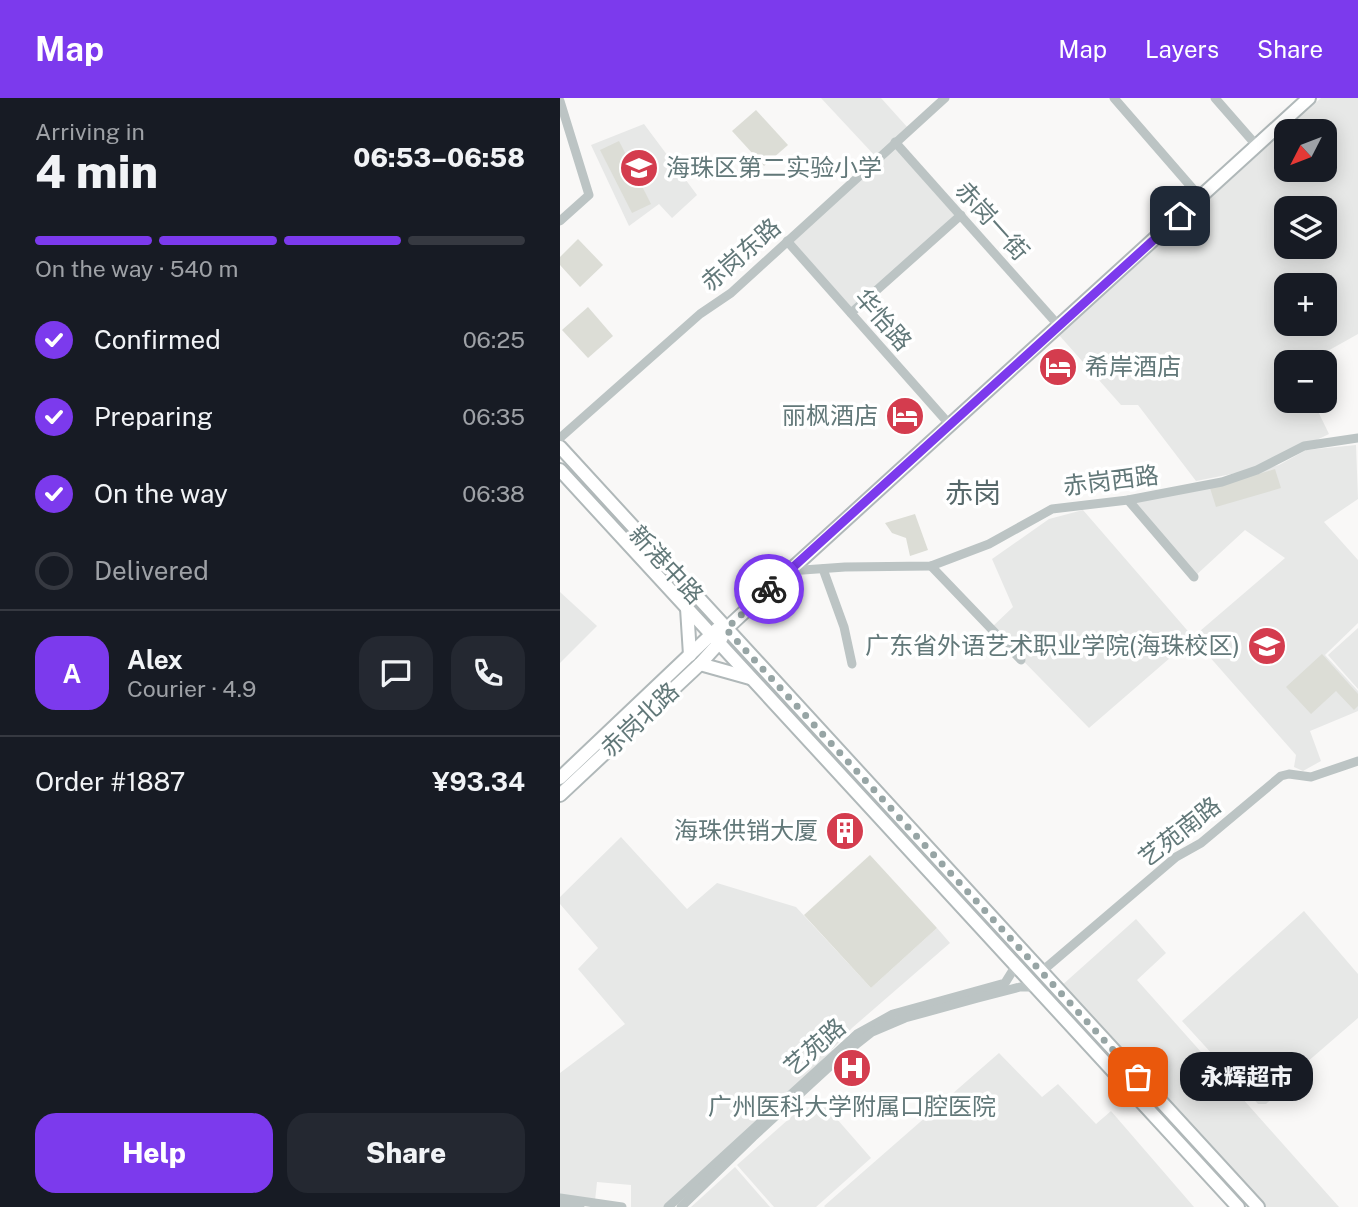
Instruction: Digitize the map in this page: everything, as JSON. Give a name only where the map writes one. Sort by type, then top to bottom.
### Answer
[{"type":"main road","points":[[724,627],[1309,98]]},
{"type":"main road","name":"新港中路","points":[[560,447],[1258,1207]]},
{"type":"main road","name":"新港中路","points":[[560,470],[1238,1207]]},
{"type":"main road","points":[[724,627],[814,543],[847,518]]},
{"type":"main road","points":[[687,608],[695,659],[751,678]]},
{"type":"main road","name":"赤岗北路","points":[[560,796],[724,627]]},
{"type":"main road","name":"赤岗北路","points":[[560,778],[695,659]]},
{"type":"street","name":"赤岗东路","points":[[560,438],[700,314],[731,293],[945,98]]},
{"type":"street","points":[[1114,98],[1200,197]]},
{"type":"street","points":[[1215,98],[1257,146]]},
{"type":"street","points":[[560,101],[589,195],[560,221]]},
{"type":"street","name":"赤岗一街","points":[[895,142],[1059,326]]},
{"type":"street","points":[[851,313],[961,215]]},
{"type":"street","name":"华怡路","points":[[787,241],[950,425]]},
{"type":"street","name":"赤岗西路","points":[[789,571],[932,566],[989,544],[1052,509],[1128,500],[1222,482],[1257,470],[1304,446],[1358,438]]},
{"type":"street","points":[[1128,500],[1194,577]]},
{"type":"street","points":[[932,566],[1021,660]]},
{"type":"street","points":[[823,569],[844,627],[852,664]]},
{"type":"street","name":"艺苑南路","points":[[1041,972],[1176,857],[1201,843],[1281,776],[1290,774],[1303,778],[1311,777],[1358,761]]},
{"type":"street","name":"艺苑路","points":[[668,1207],[865,1028],[899,1012],[1005,982],[1015,967]]},
{"type":"street","name":"艺苑路","points":[[681,1207],[839,1058],[872,1032],[905,1018],[990,994],[1020,987],[1034,987]]},
{"type":"street","points":[[560,1198],[622,1207]]},
{"type":"street","points":[[560,1204],[580,1207]]},
{"type":"shaded area","points":[[821,98],[881,98],[908,128],[876,157]]},
{"type":"shaded area","points":[[1321,98],[1358,98],[1358,334],[1329,350],[1274,350],[1274,413],[1319,413],[1329,434],[1257,469],[1196,481],[1138,405],[1121,405],[1059,335],[1274,141],[1274,182],[1337,182],[1337,119],[1298,119]]},
{"type":"shaded area","points":[[756,110],[788,145],[764,166],[732,131]]},
{"type":"shaded area","name":"海珠区第二实验小学","points":[[644,124],[697,195],[672,218],[659,204],[629,226],[591,145]]},
{"type":"shaded area","points":[[619,141],[651,204],[632,213],[600,150]]},
{"type":"shaded area","points":[[896,145],[957,216],[851,309],[791,241]]},
{"type":"shaded area","points":[[578,239],[603,265],[580,287],[560,265],[560,257]]},
{"type":"shaded area","points":[[588,307],[613,336],[588,358],[562,330]]},
{"type":"shaded area","points":[[1356,445],[1358,499],[1324,522],[1358,560],[1358,623],[1325,655],[1358,691],[1358,711],[1310,731],[1321,761],[1303,771],[1294,767],[1296,755],[1193,638],[1089,728],[991,628],[1013,607],[992,559],[1049,519],[1083,510],[1193,637],[1285,558],[1245,530],[1194,577],[1129,502],[1279,465],[1306,450]]},
{"type":"shaded area","points":[[1275,469],[1281,488],[1216,507],[1210,488]]},
{"type":"shaded area","points":[[915,514],[928,550],[910,556],[906,538],[892,533],[885,523]]},
{"type":"shaded area","points":[[560,592],[597,626],[560,663]]},
{"type":"shaded area","points":[[1358,628],[1358,689],[1328,655]]},
{"type":"shaded area","points":[[1322,654],[1358,694],[1358,706],[1354,710],[1336,691],[1311,714],[1286,687]]},
{"type":"shaded area","points":[[621,837],[687,909],[717,883],[796,907],[871,988],[937,928],[950,943],[852,1028],[816,1067],[666,1207],[631,1207],[631,1185],[597,1182],[595,1201],[560,1196],[560,1073],[625,1024],[578,969],[598,948],[560,904],[560,897]]},
{"type":"shaded area","points":[[870,855],[937,928],[871,988],[804,915]]},
{"type":"shaded area","points":[[1304,911],[1358,974],[1358,1018],[1306,1063],[1307,1066],[1266,1104],[1258,1104],[1182,1021]]},
{"type":"shaded area","points":[[1136,919],[1166,953],[1137,980],[1339,1207],[1261,1207],[1060,987]]},
{"type":"shaded area","points":[[999,1053],[1042,1097],[1058,1084],[1096,1124],[1111,1111],[1194,1207],[824,1206]]},
{"type":"shaded area","points":[[816,1095],[871,1158],[816,1207],[774,1207],[737,1165]]},
{"type":"shaded area","points":[[735,1167],[770,1207],[691,1207]]},
{"type":"way so far","points":[[769,589],[726,629],[1138,1077]]},
{"type":"place","name":"海珠区第二实验小学","points":[[639,168]]},
{"type":"place","name":"希岸酒店","points":[[1058,367]]},
{"type":"place","name":"丽枫酒店","points":[[905,416]]},
{"type":"place","name":"广东省外语艺术职业学院(海珠校区)","points":[[1267,646]]},
{"type":"place","name":"海珠供销大厦","points":[[845,831]]},
{"type":"place","name":"广州医科大学附属口腔医院","points":[[852,1068]]},
{"type":"place","name":"永辉超市","points":[[1138,1077]]},
{"type":"district","name":"赤岗","points":[[973,493]]},
{"type":"route","points":[[769,589],[1180,216]]}]
